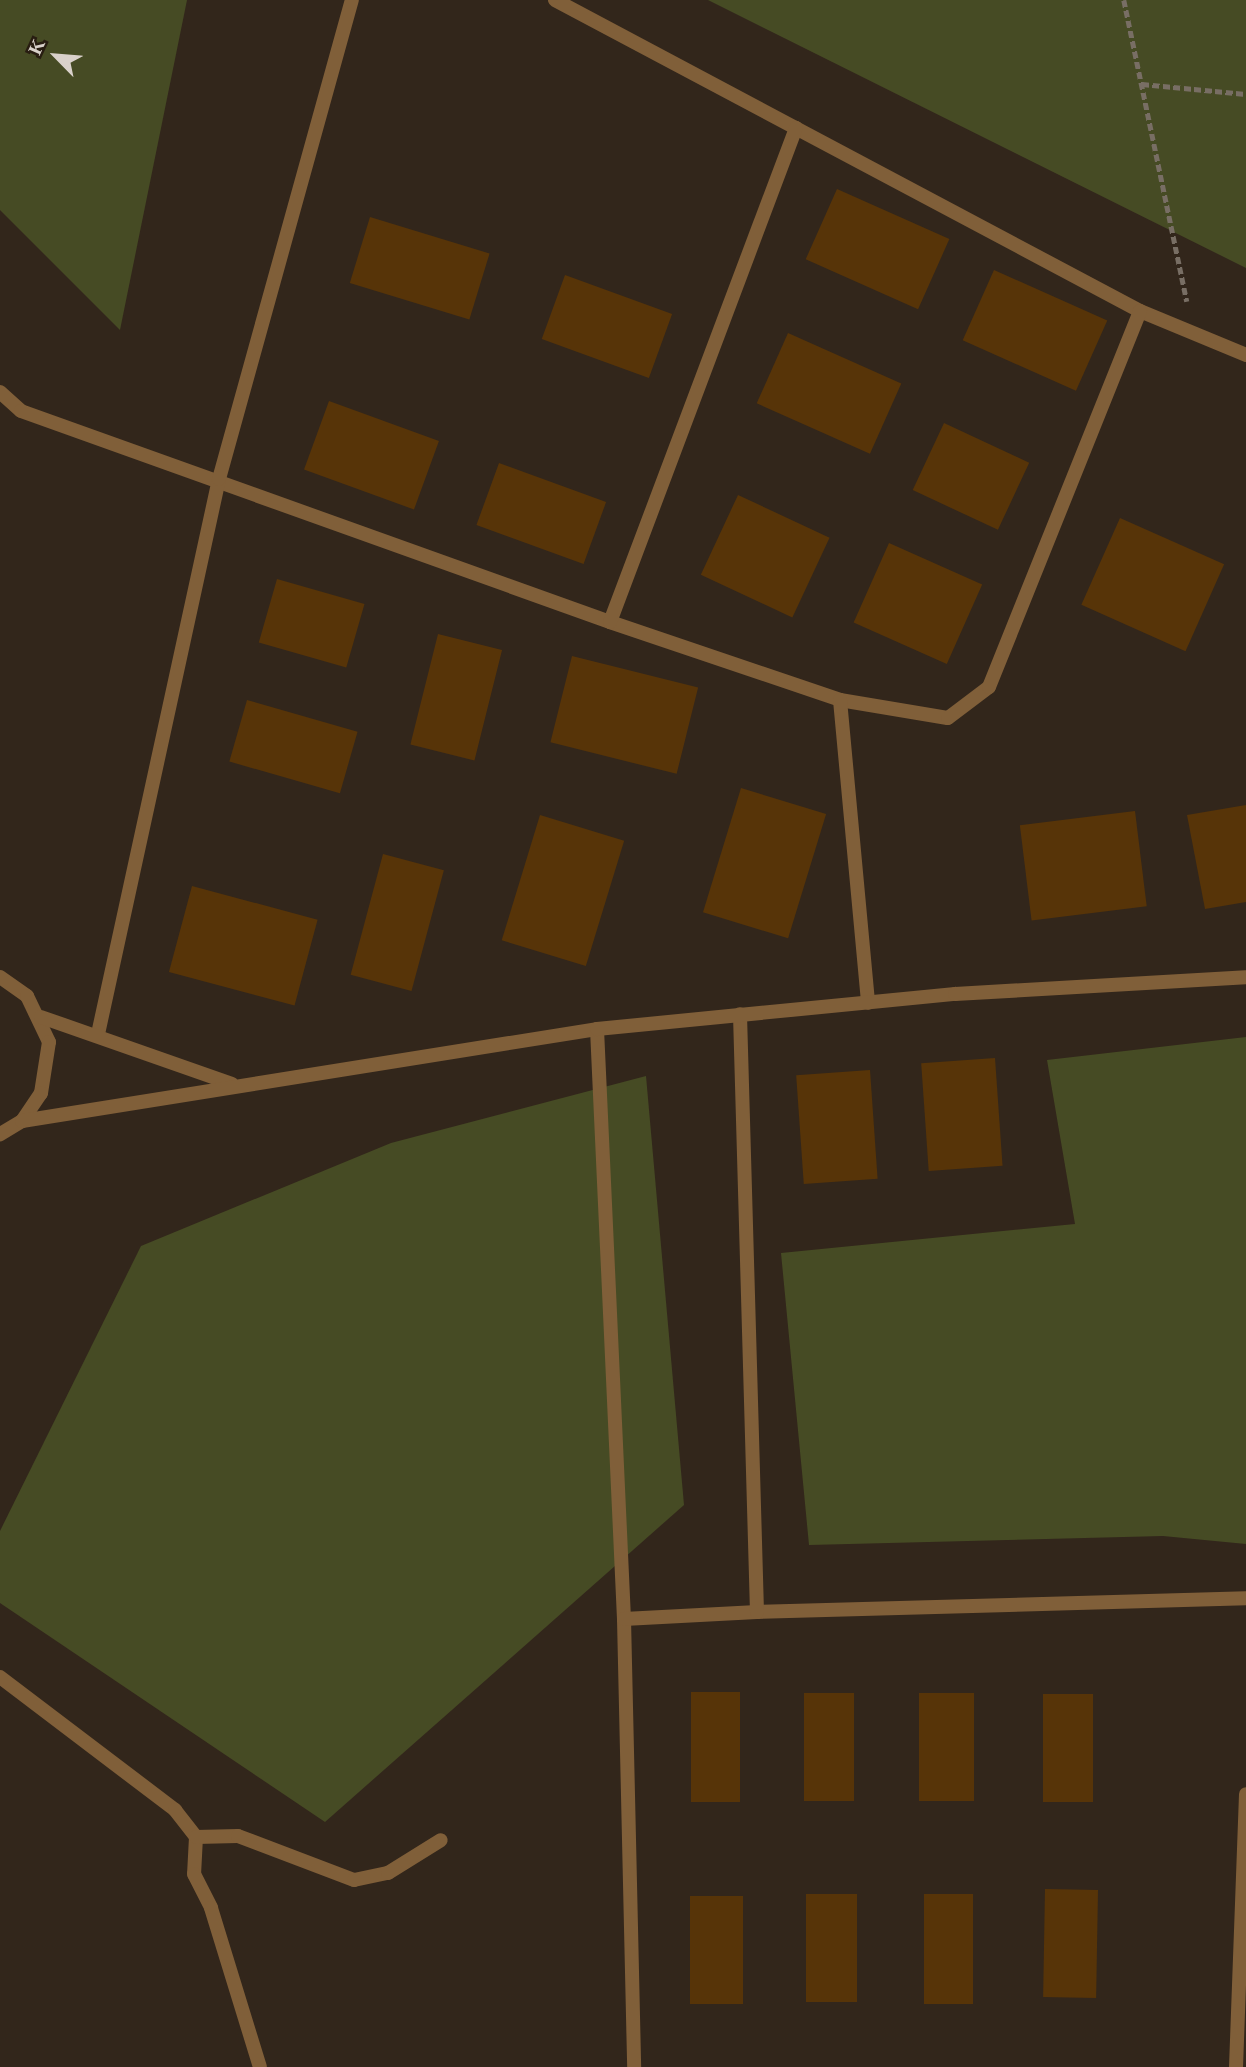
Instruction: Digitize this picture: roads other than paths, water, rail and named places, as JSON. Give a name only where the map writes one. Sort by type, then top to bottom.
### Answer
[{"type":"street","points":[[98,1034],[219,480],[352,0]]},
{"type":"street","points":[[555,0],[1140,311],[1246,355]]},
{"type":"street","points":[[610,622],[796,128]]},
{"type":"street","points":[[0,392],[21,411],[610,622],[840,700],[948,718],[989,687],[1140,311]]},
{"type":"street","points":[[840,700],[868,1003]]},
{"type":"street","points":[[0,977],[27,996],[41,1017],[48,1068],[22,1121]]},
{"type":"street","points":[[0,1135],[22,1121],[233,1085],[597,1029],[868,1003],[1246,977]]},
{"type":"street","points":[[740,1014],[757,1612]]},
{"type":"street","points":[[41,1017],[98,1034],[233,1085]]},
{"type":"street","points":[[597,1029],[624,1619],[634,2067]]},
{"type":"street","points":[[624,1619],[757,1612],[1246,1598]]},
{"type":"street","points":[[0,1677],[176,1810],[196,1838],[194,1874],[211,1908],[260,2067]]},
{"type":"street","points":[[1236,2067],[1246,1794]]},
{"type":"street","points":[[196,1838],[238,1836],[354,1880],[388,1873],[441,1840]]}]
